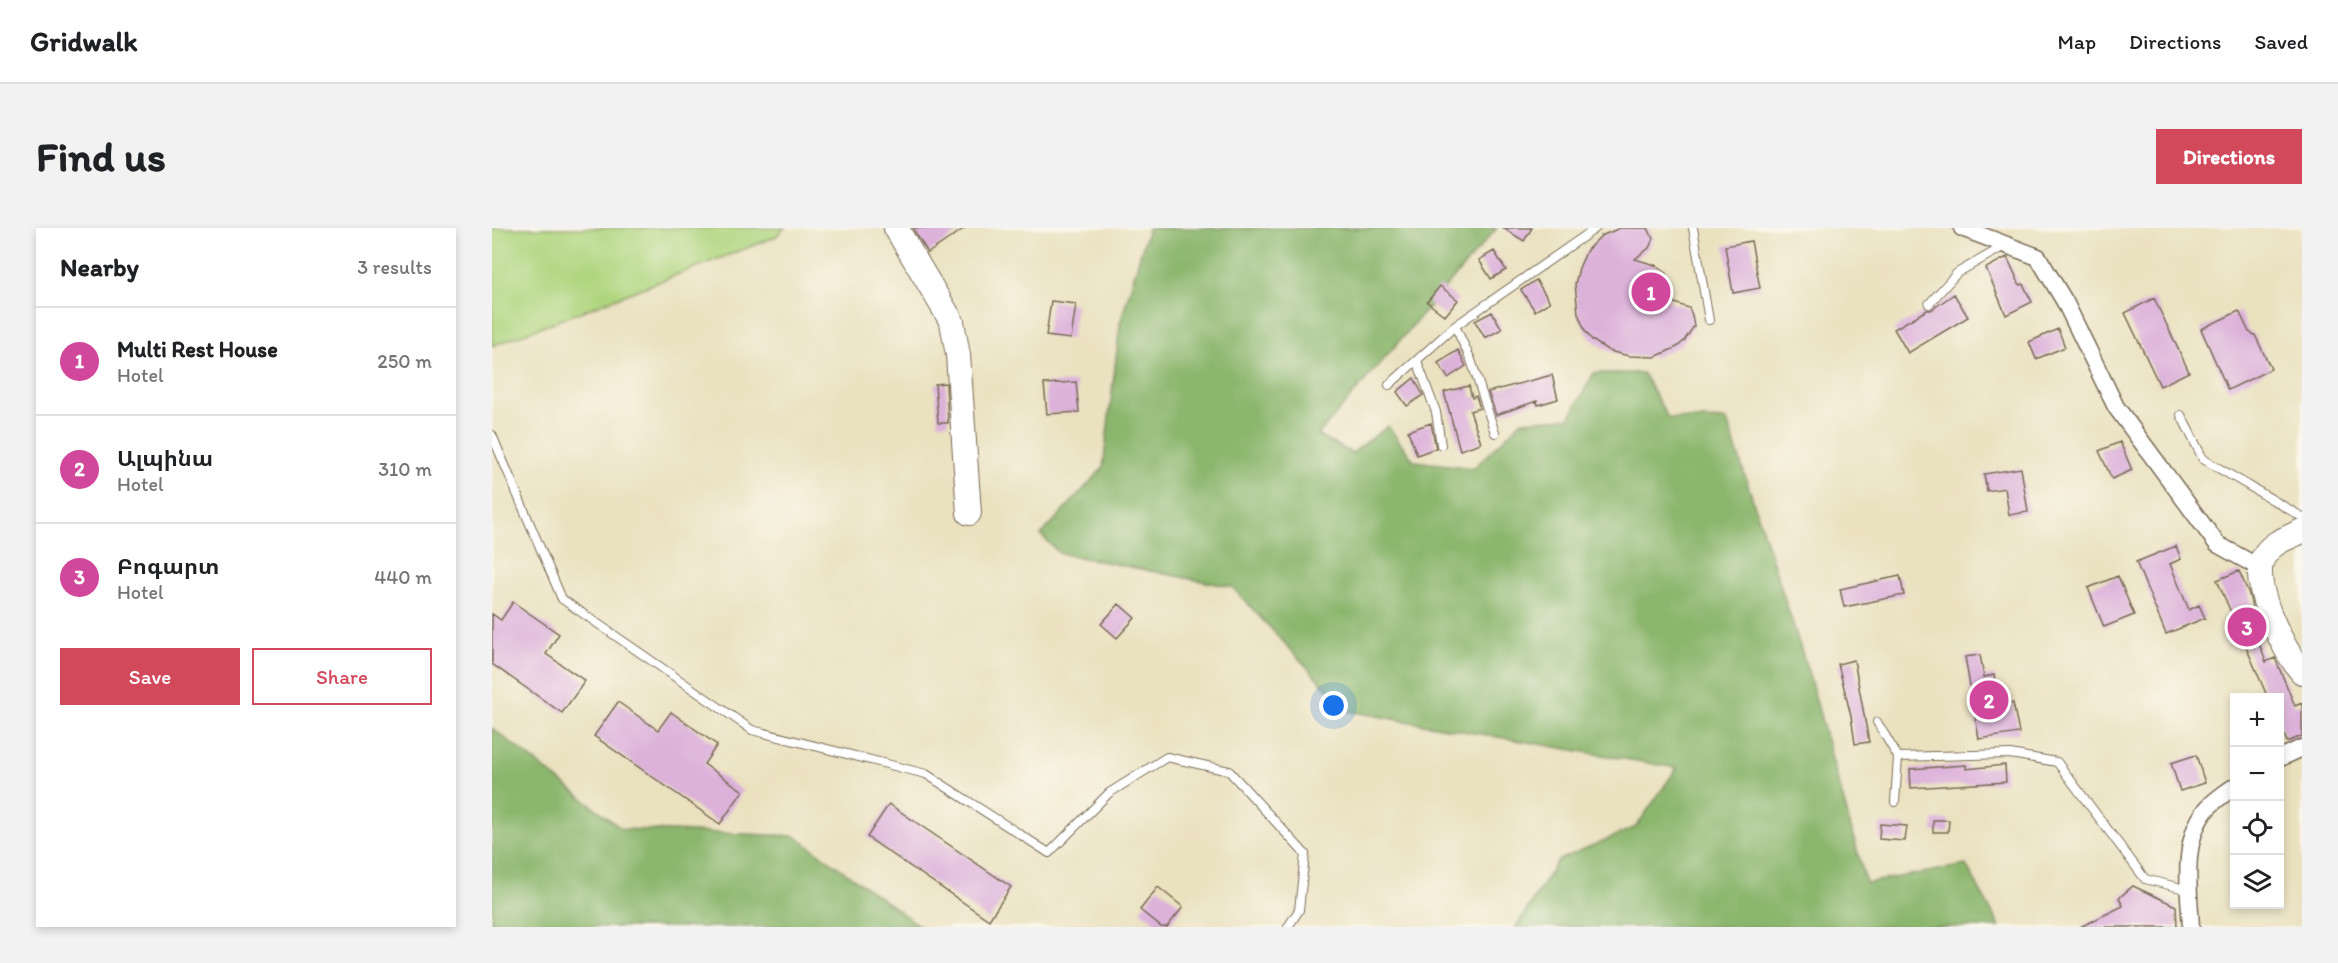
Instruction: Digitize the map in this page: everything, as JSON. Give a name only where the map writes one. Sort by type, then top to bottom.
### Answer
[{"type":"street","points":[[896,228],[951,322],[958,355],[969,513]]},
{"type":"street","points":[[1962,228],[2038,257],[2066,302],[2116,407],[2217,544],[2260,568]]},
{"type":"street","points":[[2302,531],[2276,543],[2263,557],[2259,579],[2278,634],[2289,655],[2302,672]]},
{"type":"street","points":[[2284,756],[2302,748]]},
{"type":"street","points":[[2191,927],[2189,860],[2194,829],[2206,809],[2230,791]]},
{"type":"lane","points":[[1389,385],[1455,326],[1596,228]]},
{"type":"lane","points":[[1693,228],[1709,320]]},
{"type":"lane","points":[[1929,304],[1957,273],[2006,245]]},
{"type":"lane","points":[[1455,326],[1471,360],[1495,433]]},
{"type":"lane","points":[[1417,361],[1436,412],[1441,445]]},
{"type":"lane","points":[[2181,415],[2204,459],[2302,517]]},
{"type":"lane","points":[[492,435],[562,599],[752,730],[926,774],[1049,853],[1109,793],[1167,757],[1229,771],[1305,854],[1299,910],[1288,927]]},
{"type":"lane","points":[[1877,722],[1898,757],[1895,802]]},
{"type":"lane","points":[[1898,757],[2010,754],[2057,762],[2145,879],[2189,890]]},
{"type":"green space","points":[[492,228],[785,228],[775,237],[492,346]]},
{"type":"green space","points":[[1148,228],[1497,228],[1318,435],[1352,453],[1388,426],[1414,461],[1474,468],[1522,421],[1569,418],[1594,373],[1643,373],[1668,418],[1727,420],[1808,671],[1866,883],[1966,865],[2000,927],[1516,927],[1558,860],[1636,827],[1677,768],[1348,711],[1232,587],[1059,553],[1041,535],[1103,468],[1120,324]]},
{"type":"green space","points":[[492,728],[622,829],[795,836],[921,927],[492,927]]},
{"type":"building","points":[[914,228],[965,228],[928,253],[913,229]]},
{"type":"building","points":[[1503,228],[1532,228],[1524,241]]},
{"type":"building","points":[[1620,228],[1648,228],[1653,239],[1649,248],[1635,259],[1655,265],[1665,272],[1668,279],[1669,301],[1689,308],[1692,315],[1694,326],[1684,341],[1677,347],[1655,357],[1629,356],[1609,351],[1592,340],[1585,331],[1578,313],[1575,284],[1587,250],[1601,236]]},
{"type":"building","points":[[1751,241],[1760,288],[1733,293],[1725,246]]},
{"type":"building","points":[[1494,251],[1506,270],[1491,279],[1479,260]]},
{"type":"building","points":[[2007,257],[2020,285],[2023,284],[2032,302],[2006,315],[1986,268]]},
{"type":"building","points":[[1536,280],[1550,302],[1535,311],[1521,290]]},
{"type":"building","points":[[1440,286],[1458,300],[1445,316],[1427,302]]},
{"type":"building","points":[[1954,294],[1968,317],[1908,353],[1894,329],[1927,310],[1931,310]]},
{"type":"building","points":[[2154,298],[2189,372],[2160,386],[2125,313]]},
{"type":"building","points":[[1051,301],[1076,304],[1071,339],[1046,336]]},
{"type":"building","points":[[2239,311],[2249,332],[2255,335],[2271,369],[2228,390],[2201,329]]},
{"type":"building","points":[[1492,312],[1502,329],[1485,338],[1475,321]]},
{"type":"building","points":[[2058,329],[2065,347],[2036,359],[2029,342]]},
{"type":"building","points":[[1458,350],[1466,366],[1448,378],[1438,363]]},
{"type":"building","points":[[1552,375],[1558,399],[1538,405],[1537,401],[1496,415],[1488,392]]},
{"type":"building","points":[[1414,378],[1423,395],[1407,406],[1397,392]]},
{"type":"building","points":[[1076,382],[1079,412],[1047,414],[1044,384]]},
{"type":"building","points":[[946,383],[948,423],[938,423],[935,384]]},
{"type":"building","points":[[1469,386],[1472,398],[1476,396],[1480,408],[1470,411],[1481,443],[1460,450],[1444,392]]},
{"type":"building","points":[[1431,423],[1436,448],[1417,455],[1408,431]]},
{"type":"building","points":[[2120,442],[2132,470],[2112,479],[2099,451]]},
{"type":"building","points":[[2021,468],[2028,512],[2009,515],[2005,488],[1987,491],[1984,474]]},
{"type":"building","points":[[2176,546],[2181,559],[2170,564],[2189,610],[2199,605],[2205,618],[2166,634],[2136,562]]},
{"type":"building","points":[[2239,571],[2249,594],[2252,608],[2248,609],[2260,637],[2257,638],[2266,662],[2275,658],[2295,706],[2302,703],[2302,736],[2287,742],[2284,734],[2284,693],[2266,693],[2217,580]]},
{"type":"building","points":[[1900,576],[1904,595],[1844,607],[1840,589]]},
{"type":"building","points":[[2118,576],[2134,615],[2104,627],[2088,588]]},
{"type":"building","points":[[513,602],[559,634],[546,654],[585,681],[562,713],[492,664],[492,614],[501,620]]},
{"type":"building","points":[[1119,604],[1135,618],[1117,638],[1101,624]]},
{"type":"building","points":[[1980,655],[1984,677],[1994,675],[1998,696],[2005,695],[2007,704],[2013,703],[2019,733],[1979,739],[1965,657]]},
{"type":"building","points":[[1854,660],[1869,742],[1855,744],[1851,716],[1838,664]]},
{"type":"building","points":[[618,702],[658,730],[671,712],[717,745],[704,764],[743,791],[720,824],[594,736]]},
{"type":"building","points":[[2196,755],[2205,783],[2180,791],[2171,763]]},
{"type":"building","points":[[1966,765],[1966,769],[2005,765],[2006,782],[1911,788],[1910,769]]},
{"type":"building","points":[[889,804],[1011,887],[989,920],[867,837]]},
{"type":"building","points":[[1933,820],[1949,820],[1948,832],[1933,832]]},
{"type":"building","points":[[1880,824],[1907,826],[1905,841],[1879,839]]},
{"type":"building","points":[[2133,886],[2176,906],[2177,927],[2080,927],[2123,906],[2119,898]]},
{"type":"building","points":[[1158,887],[1183,907],[1167,927],[1161,927],[1140,910]]},
{"type":"place","name":"Multi Rest House","points":[[1651,292]]},
{"type":"place","name":"Բոգարտ","points":[[2247,627]]},
{"type":"place","name":"Ալպինա","points":[[1989,700]]}]
